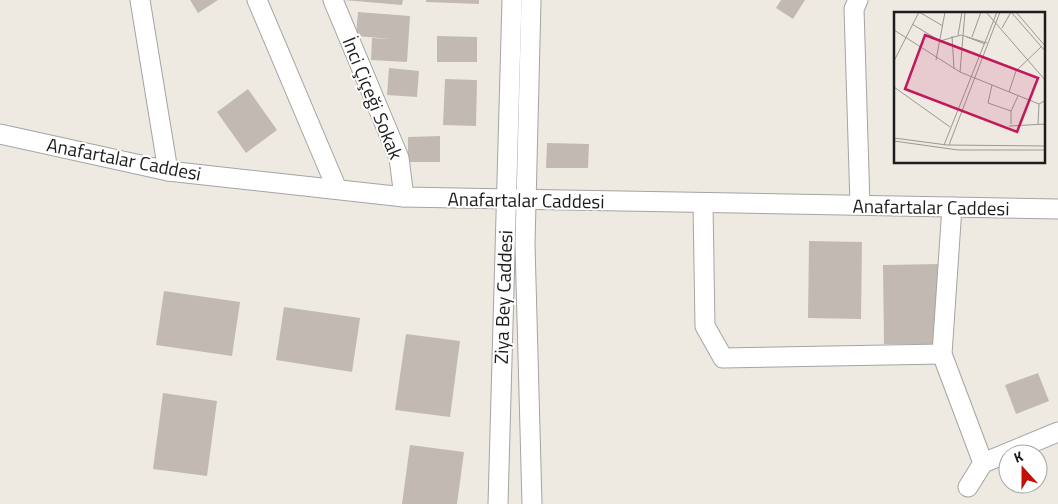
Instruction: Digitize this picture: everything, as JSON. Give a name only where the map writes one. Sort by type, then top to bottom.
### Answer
[{"type":"street","points":[[140,0],[168,170]]},
{"type":"street","points":[[256,0],[337,190]]},
{"type":"street","name":"İnci Çiçeği Sokak","points":[[333,0],[399,158],[404,197]]},
{"type":"street","name":"Ziya Bey Caddesi","points":[[498,504],[512,0]]},
{"type":"street","name":"Ziya Bey Caddesi","points":[[531,0],[525,244],[532,504]]},
{"type":"street","points":[[858,0],[854,9],[860,206]]},
{"type":"street","name":"Anafartalar Caddesi","points":[[0,134],[168,170],[404,197],[1058,209]]},
{"type":"street","points":[[703,203],[705,326],[723,358],[942,354]]},
{"type":"street","points":[[952,207],[942,354],[984,463]]},
{"type":"street","points":[[968,487],[984,463],[1058,432]]},
{"type":"building","points":[[190,0],[218,0],[198,13]]},
{"type":"building","points":[[343,0],[403,0],[402,5]]},
{"type":"building","points":[[426,0],[479,0],[479,4],[426,2]]},
{"type":"building","points":[[781,0],[805,0],[793,19],[776,8]]},
{"type":"building","points":[[358,12],[410,16],[407,62],[371,60],[372,38],[392,39],[356,36]]},
{"type":"building","points":[[437,36],[477,37],[477,62],[437,62]]},
{"type":"building","points":[[389,68],[419,71],[417,97],[387,95]]},
{"type":"building","points":[[445,79],[477,80],[476,126],[443,125]]},
{"type":"building","points":[[248,89],[277,130],[246,153],[217,112]]},
{"type":"building","points":[[440,136],[440,162],[408,162],[408,137]]},
{"type":"building","points":[[547,143],[589,144],[588,168],[546,168]]},
{"type":"building","points":[[809,241],[862,242],[861,319],[808,318]]},
{"type":"building","points":[[940,264],[941,344],[884,344],[883,265]]},
{"type":"building","points":[[164,291],[240,302],[232,356],[156,345]]},
{"type":"building","points":[[284,307],[360,318],[352,372],[276,360]]},
{"type":"building","points":[[406,334],[460,341],[450,417],[395,410]]},
{"type":"building","points":[[1038,373],[1049,401],[1016,414],[1005,385]]},
{"type":"building","points":[[163,393],[217,401],[207,476],[153,469]]},
{"type":"building","points":[[410,445],[464,452],[457,504],[402,504]]}]
